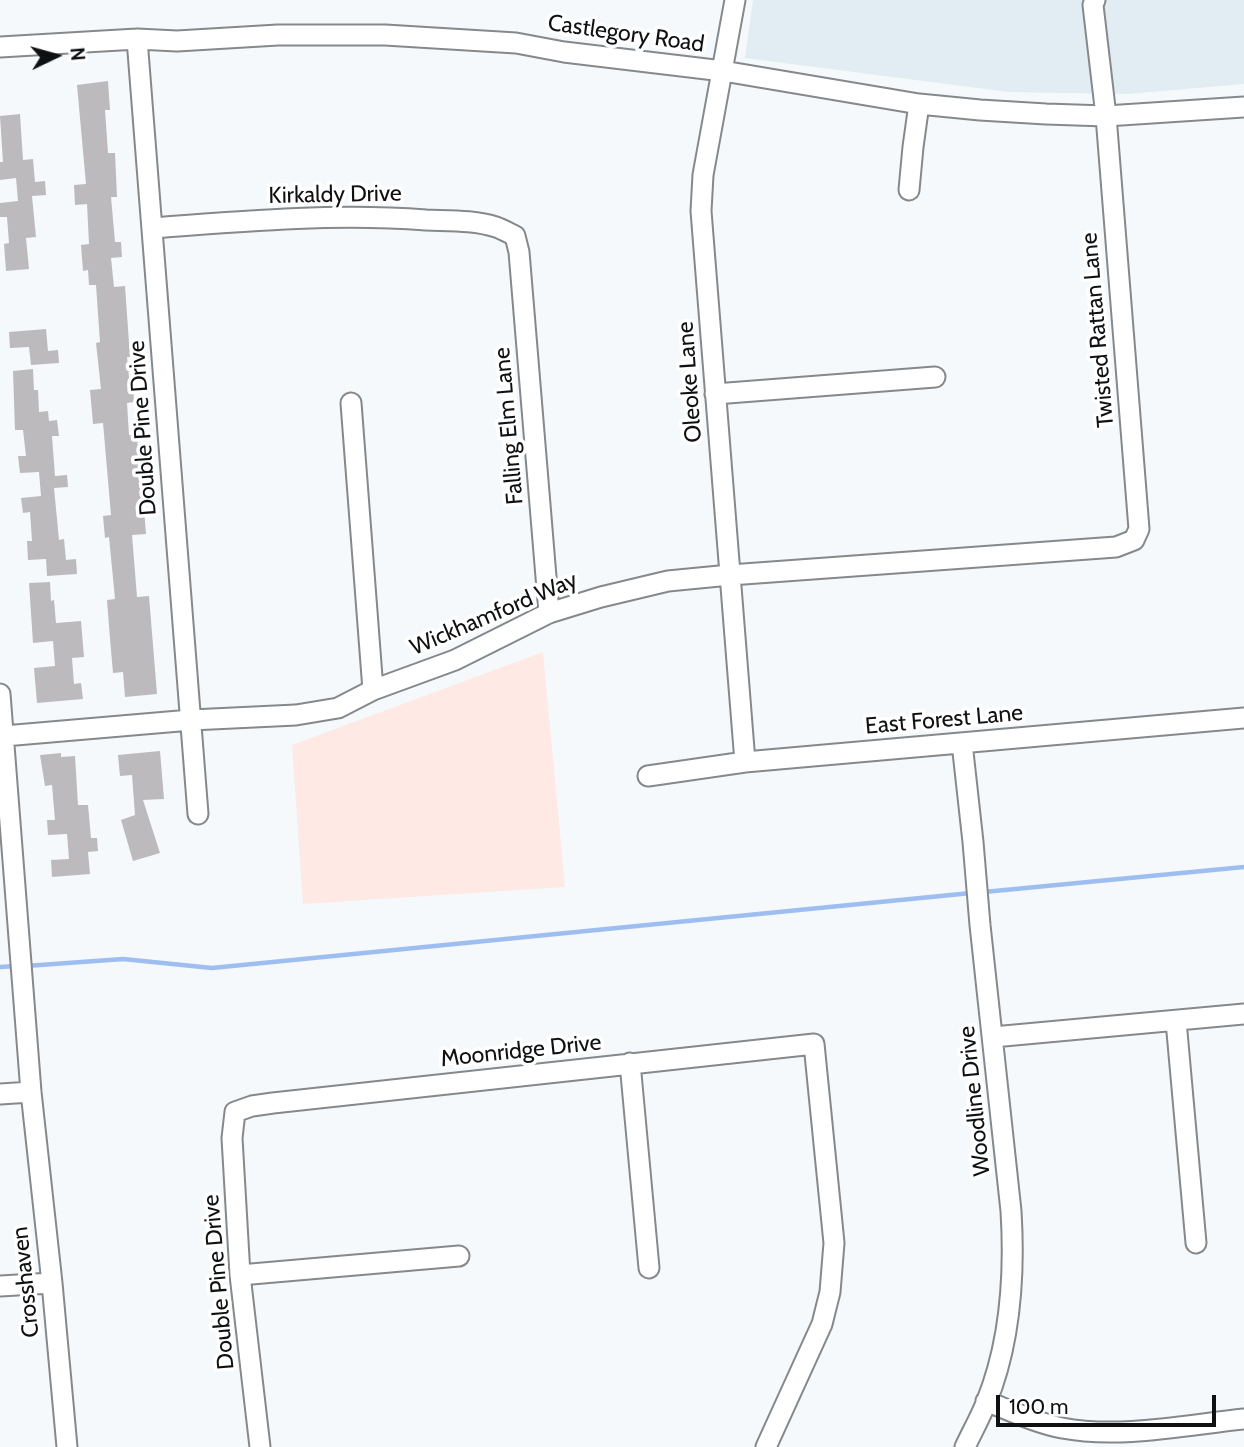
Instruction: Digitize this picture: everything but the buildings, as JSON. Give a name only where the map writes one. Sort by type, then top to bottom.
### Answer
[{"type":"street","name":"Oleoke Lane","points":[[736,0],[703,175],[701,211],[745,762]]},
{"type":"street","name":"Twisted Rattan Lane","points":[[1095,0],[1093,5],[1106,116],[1139,528],[1134,540]]},
{"type":"street","name":"Castlegory Road","points":[[0,47],[137,39],[177,41],[278,35],[386,35],[516,43],[564,52],[723,71],[919,104],[1106,116],[1244,107]]},
{"type":"street","name":"Double Pine Drive","points":[[137,39],[198,814]]},
{"type":"street","points":[[909,190],[919,104]]},
{"type":"street","name":"Kirkaldy Drive","points":[[152,228],[242,221],[363,217],[471,223],[496,227],[515,236]]},
{"type":"street","name":"Falling Elm Lane","points":[[515,236],[519,252],[549,613]]},
{"type":"street","points":[[715,394],[935,377]]},
{"type":"street","points":[[351,403],[373,690]]},
{"type":"street","name":"Wickhamford Way","points":[[4,736],[191,720],[296,715],[338,708],[373,690],[455,660],[549,613],[668,581],[1116,547],[1134,540]]},
{"type":"street","name":"Crosshaven","points":[[0,694],[4,736],[5,826],[19,941],[31,1092],[67,1447]]},
{"type":"street","name":"East Forest Lane","points":[[648,776],[745,762],[1244,718]]},
{"type":"street","name":"Woodline Drive","points":[[962,743],[1012,1211],[1014,1252],[1007,1331],[998,1367],[965,1447]]},
{"type":"street","points":[[993,1037],[1244,1014]]},
{"type":"street","points":[[1176,1021],[1196,1243]]},
{"type":"street","name":"Moonridge Drive","points":[[234,1112],[273,1103],[814,1045],[834,1243],[832,1276],[822,1324],[766,1447]]},
{"type":"street","points":[[630,1063],[649,1268]]},
{"type":"street","points":[[0,1094],[31,1092]]},
{"type":"street","name":"Double Pine Drive","points":[[234,1112],[232,1138],[240,1275],[260,1447]]},
{"type":"street","points":[[240,1275],[459,1256]]},
{"type":"street","points":[[0,1286],[52,1283]]},
{"type":"street","points":[[986,1401],[1059,1428],[1082,1432],[1118,1433],[1244,1419]]},
{"type":"shaded area","points":[[753,0],[1244,0],[1244,84],[1127,94],[1009,92],[745,58]]},
{"type":"shaded area","points":[[543,652],[565,887],[303,904],[292,745]]},
{"type":"waterway","points":[[984,892],[1244,867]]},
{"type":"waterway","points":[[26,966],[123,959],[212,968],[971,893]]},
{"type":"waterway","points":[[0,967],[17,966]]}]
